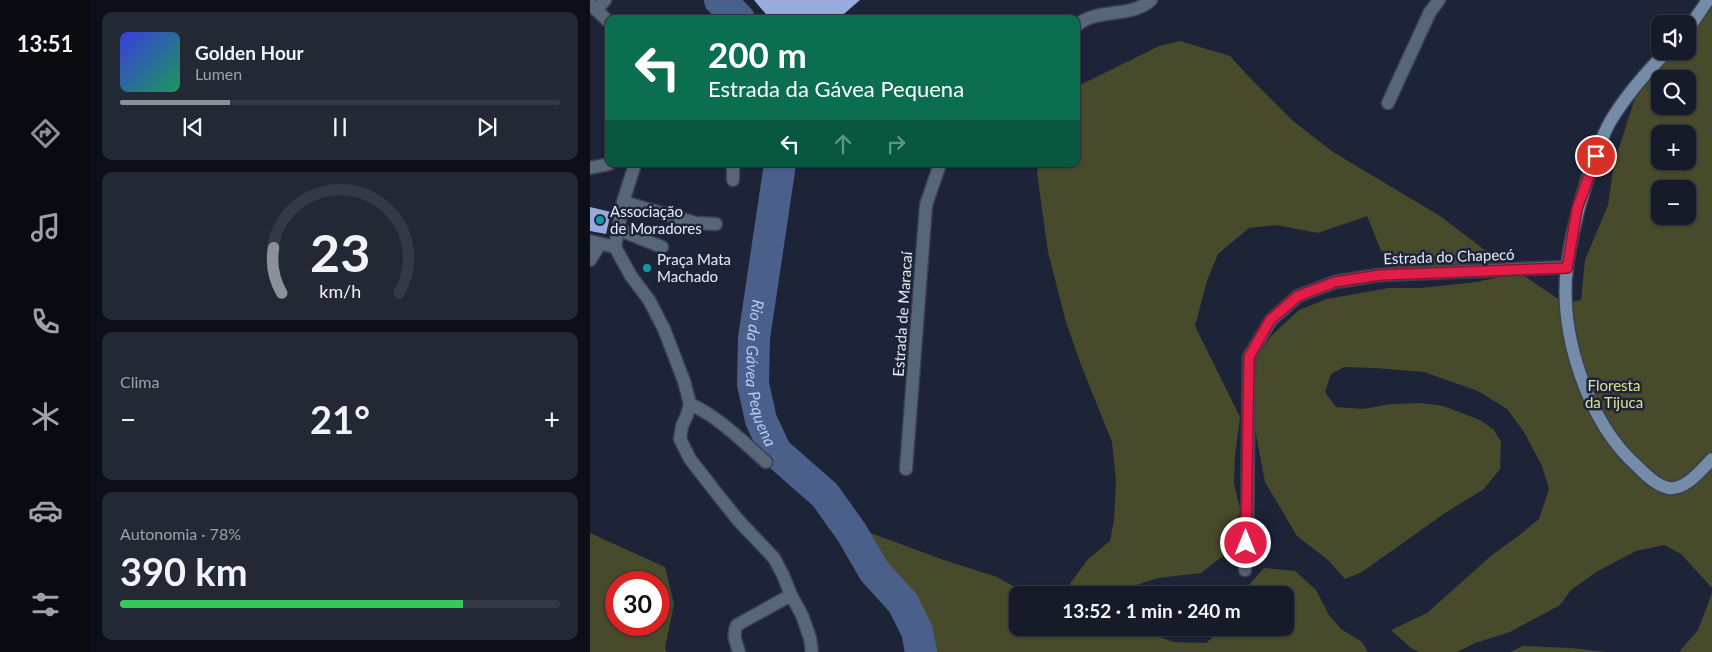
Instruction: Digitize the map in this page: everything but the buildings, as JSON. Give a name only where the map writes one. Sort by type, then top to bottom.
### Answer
[{"type":"street","points":[[1080,23],[1092,16],[1120,13],[1145,5],[1151,0]]},
{"type":"street","points":[[1388,103],[1430,12],[1439,0]]},
{"type":"street","points":[[1696,17],[1708,0]]},
{"type":"street","points":[[597,4],[605,16]]},
{"type":"street","points":[[1659,60],[1640,80],[1609,123],[1577,209],[1567,268],[1566,296],[1570,338],[1592,406],[1607,432],[1627,458],[1645,474],[1658,484],[1670,488],[1683,485],[1696,476],[1712,459]]},
{"type":"street","points":[[590,168],[605,165]]},
{"type":"street","points":[[634,167],[623,202],[615,246],[631,276],[649,300],[664,329],[684,381],[690,404],[688,415],[682,426],[680,439],[685,450],[738,520],[774,558],[802,615],[810,638],[812,652]]},
{"type":"street","points":[[733,167],[734,180]]},
{"type":"street","name":"Estrada de Maracaí","points":[[906,468],[926,205],[939,167]]},
{"type":"street","points":[[623,202],[696,223],[716,224]]},
{"type":"street","points":[[617,229],[662,247]]},
{"type":"street","points":[[590,260],[595,243],[615,246]]},
{"type":"street","name":"Estrada do Chapecó","points":[[1245,570],[1249,357],[1270,320],[1298,296],[1335,282],[1380,275],[1567,268]]},
{"type":"street","points":[[690,404],[700,408],[729,428],[766,462]]},
{"type":"street","points":[[739,652],[734,636],[734,630],[737,625],[791,594]]},
{"type":"green space","name":"Floresta da Tijuca","points":[[1712,8],[1712,588],[1681,554],[1664,545],[1636,551],[1598,571],[1571,590],[1560,605],[1510,632],[1475,643],[1457,652],[1419,652],[1411,648],[1391,630],[1427,613],[1492,555],[1539,519],[1549,489],[1542,466],[1524,432],[1507,409],[1478,391],[1424,372],[1344,367],[1331,374],[1325,392],[1336,407],[1363,409],[1391,404],[1420,403],[1443,406],[1480,420],[1494,430],[1501,442],[1500,469],[1484,489],[1445,513],[1362,572],[1345,579],[1328,560],[1297,536],[1265,482],[1254,424],[1253,388],[1255,359],[1272,335],[1299,310],[1327,299],[1389,288],[1421,288],[1476,282],[1520,273],[1564,303],[1581,300],[1585,260],[1608,205],[1614,163],[1638,89],[1656,60],[1696,60],[1696,18]]},
{"type":"green space","points":[[1180,41],[1230,56],[1293,121],[1333,152],[1440,216],[1498,260],[1473,268],[1412,270],[1387,265],[1367,216],[1318,233],[1276,225],[1249,228],[1218,254],[1207,281],[1195,326],[1240,417],[1234,483],[1240,509],[1236,546],[1201,573],[1158,578],[1133,586],[1068,586],[1088,559],[1110,541],[1114,520],[1116,481],[1112,442],[1066,322],[1048,252],[1037,173],[1038,167],[1080,167],[1080,85],[1159,46]]},
{"type":"green space","points":[[847,513],[865,531],[997,577],[1014,586],[1009,586],[1009,636],[1157,636],[1173,642],[1206,643],[1214,636],[1294,636],[1294,586],[1248,586],[1264,568],[1295,571],[1316,590],[1329,615],[1341,629],[1362,642],[1368,652],[911,652]]},
{"type":"green space","points":[[590,533],[665,567],[666,571],[605,571],[605,636],[667,636],[665,648],[667,652],[590,652]]},
{"type":"green space","points":[[670,588],[674,604],[670,624]]},
{"type":"green space","points":[[1712,593],[1712,652],[1679,652],[1698,630]]},
{"type":"green space","points":[[1523,646],[1572,648],[1606,652],[1510,652]]},
{"type":"waterway","name":"Rio da Gávea Pequena","points":[[720,0],[735,15]]},
{"type":"waterway","name":"Rio da Gávea Pequena","points":[[780,167],[754,338],[753,384],[761,420],[776,452],[825,495],[852,533],[874,571],[903,603],[917,631],[921,652]]},
{"type":"place","name":"Associação de Moradores","points":[[600,220]]},
{"type":"place","name":"Praça Mata Machado","points":[[647,268]]},
{"type":"route","points":[[1246,543],[1249,357],[1270,320],[1298,296],[1335,282],[1380,275],[1567,268],[1577,209],[1596,156]]}]
